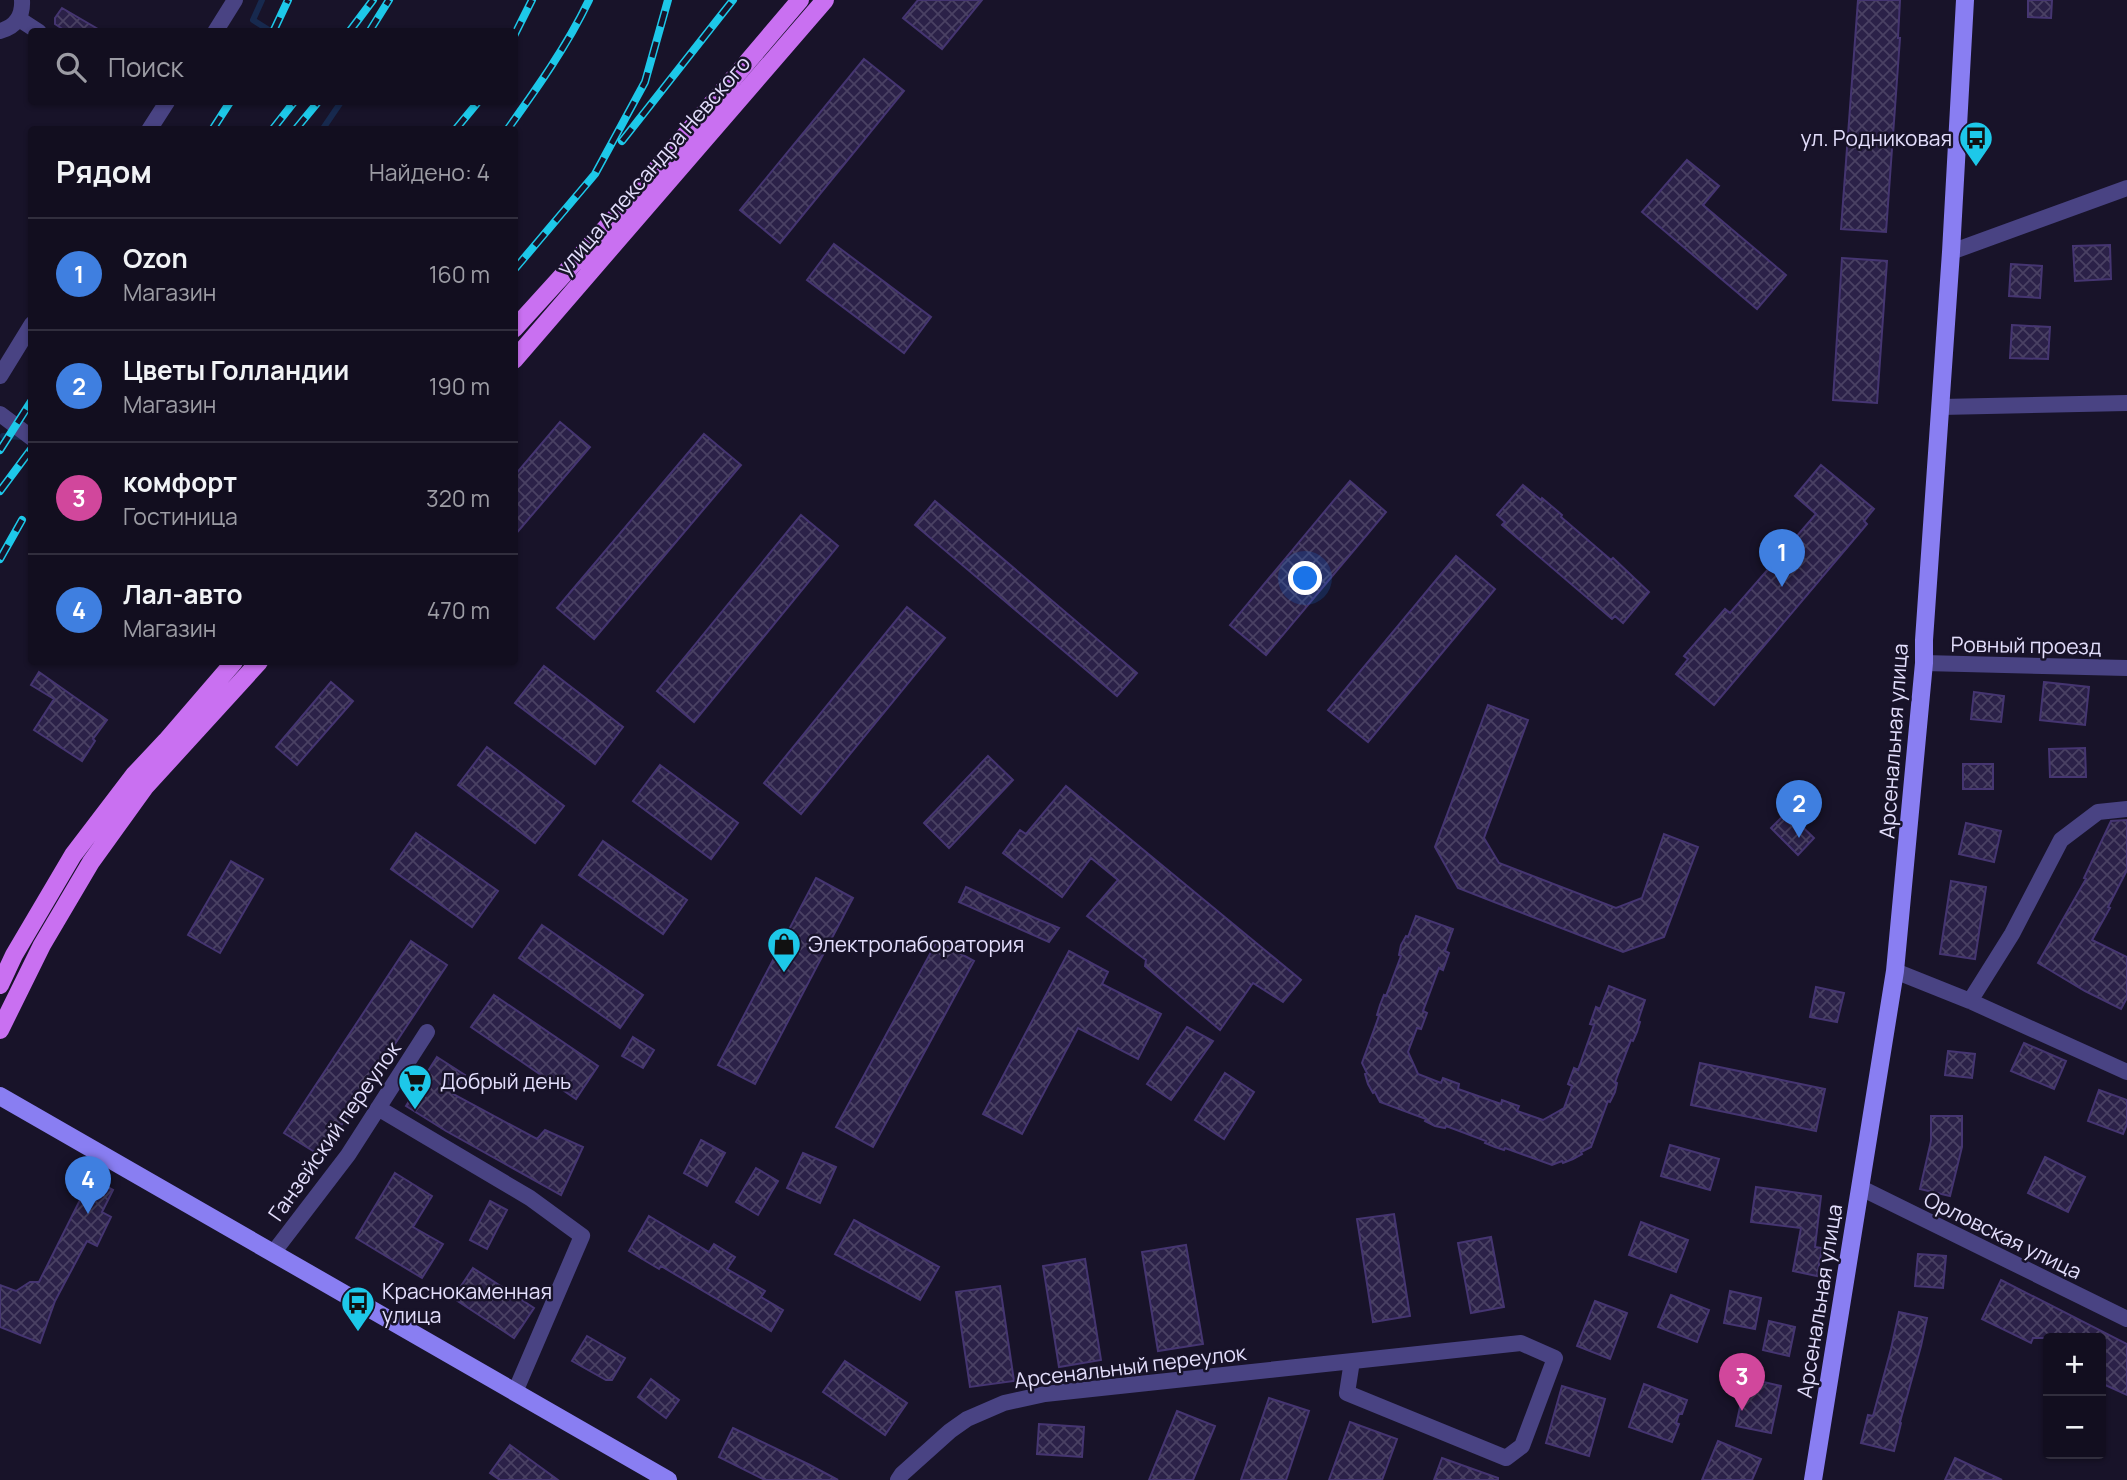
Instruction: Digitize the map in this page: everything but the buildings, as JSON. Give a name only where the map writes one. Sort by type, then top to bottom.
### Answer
[{"type":"main road","points":[[518,324],[613,220],[800,0]]},
{"type":"main road","name":"улица Александра Невского","points":[[518,355],[825,0]]},
{"type":"main road","points":[[0,985],[14,955],[73,855],[134,775],[231,665]]},
{"type":"main road","points":[[0,1030],[42,945],[90,862],[145,787],[256,665]]},
{"type":"street","points":[[0,31],[12,26],[19,19],[22,0]]},
{"type":"street","points":[[218,28],[235,0]]},
{"type":"street","name":"Арсенальная улица","points":[[1813,1480],[1895,971],[1924,663],[1965,0]]},
{"type":"street","points":[[19,19],[33,28]]},
{"type":"street","points":[[151,126],[159,105]]},
{"type":"street","points":[[1951,252],[2127,188]]},
{"type":"street","points":[[0,376],[28,330]]},
{"type":"street","points":[[1941,407],[2127,403]]},
{"type":"street","points":[[0,414],[27,435]]},
{"type":"street","name":"Ровный проезд","points":[[1924,663],[2127,668]]},
{"type":"street","points":[[1970,1001],[2012,934],[2061,840],[2098,812],[2127,809]]},
{"type":"street","points":[[1895,971],[1970,1001],[2127,1072]]},
{"type":"street","name":"Ганзейский переулок","points":[[273,1253],[348,1155],[427,1032]]},
{"type":"street","points":[[0,1096],[668,1480]]},
{"type":"street","points":[[378,1108],[530,1198],[582,1236],[515,1392]]},
{"type":"street","name":"Орловская улица","points":[[1861,1188],[2127,1319]]},
{"type":"street","name":"Арсенальный переулок","points":[[898,1480],[950,1430],[967,1419],[1004,1403],[1045,1394],[1352,1361],[1521,1343],[1555,1358],[1522,1446],[1506,1458],[1347,1393],[1352,1361]]},
{"type":"waterway","points":[[262,0],[253,20],[266,28]]},
{"type":"waterway","points":[[325,126],[339,105]]},
{"type":"waterway","points":[[3,436],[23,437]]},
{"type":"railway","points":[[275,28],[288,0]]},
{"type":"railway","points":[[352,28],[373,0]]},
{"type":"railway","points":[[372,28],[389,0]]},
{"type":"railway","points":[[518,28],[532,0]]},
{"type":"railway","points":[[510,126],[561,50],[589,0]]},
{"type":"railway","points":[[518,265],[595,174],[645,82],[668,0]]},
{"type":"railway","points":[[622,141],[733,0]]},
{"type":"railway","points":[[215,126],[228,105]]},
{"type":"railway","points":[[275,126],[292,105]]},
{"type":"railway","points":[[298,126],[316,105]]},
{"type":"railway","points":[[458,126],[476,105]]},
{"type":"railway","points":[[0,450],[28,406]]},
{"type":"railway","points":[[0,491],[28,453]]},
{"type":"railway","points":[[0,559],[22,520]]},
{"type":"place","name":"ул. Родниковая","points":[[1976,168]]},
{"type":"place","name":"Ozon","points":[[1782,587]]},
{"type":"place","name":"Цветы Голландии","points":[[1799,838]]},
{"type":"place","name":"Электролаборатория","points":[[784,974]]},
{"type":"place","name":"Добрый день","points":[[415,1111]]},
{"type":"place","name":"Лал-авто","points":[[88,1214]]},
{"type":"place","name":"Краснокаменная улица","points":[[358,1333]]},
{"type":"place","name":"комфорт","points":[[1742,1411]]}]
